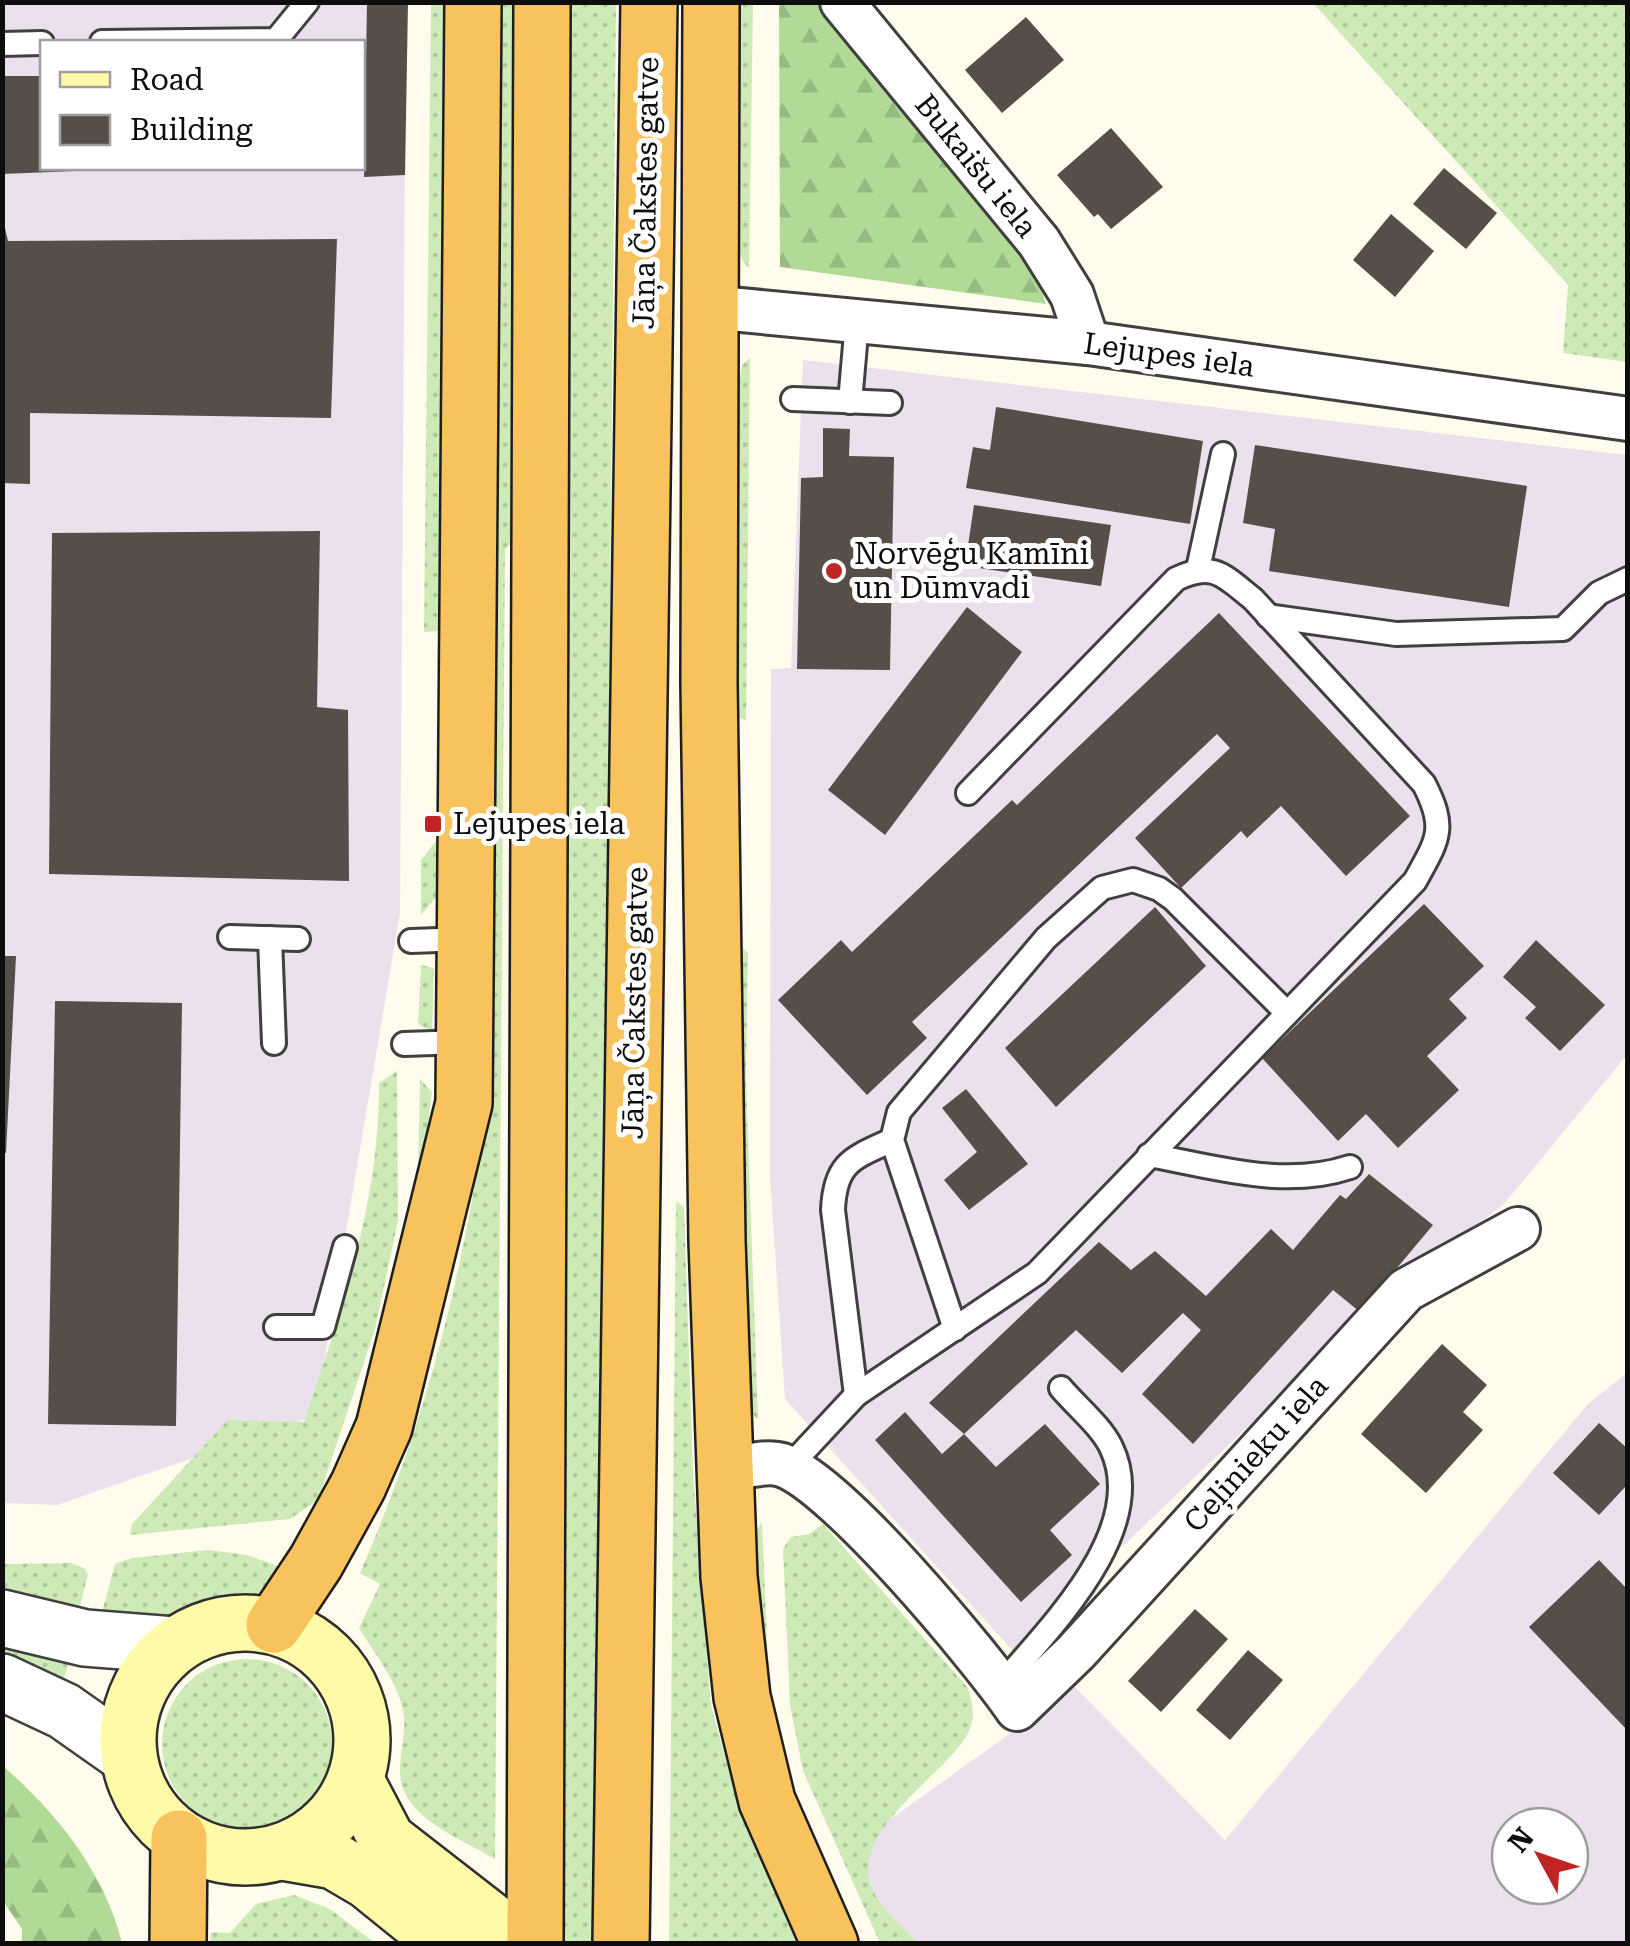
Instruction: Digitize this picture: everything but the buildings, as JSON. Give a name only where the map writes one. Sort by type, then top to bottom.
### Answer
[{"type":"highway","points":[[274,1625],[358,1486],[396,1392],[464,1103],[473,2]]},
{"type":"highway","points":[[499,1938],[542,2]]},
{"type":"highway","name":"Jāņa Čakstes gatve","points":[[622,1944],[649,2]]},
{"type":"highway","points":[[711,2],[708,306],[717,1201],[729,1577],[742,1697],[768,1801],[830,1944]]},
{"type":"highway","points":[[178,1944],[179,1838]]},
{"type":"main road","points":[[222,1625],[274,1625],[312,1644],[342,1673],[362,1726],[356,1780],[338,1812],[313,1836],[282,1852],[247,1858],[212,1854],[179,1838],[155,1817],[137,1788],[128,1756],[127,1724],[136,1694],[152,1667],[174,1645],[222,1625]]},
{"type":"main road","points":[[356,1780],[387,1840],[499,1938]]},
{"type":"main road","points":[[282,1852],[334,1861],[368,1882],[499,1938]]},
{"type":"street","name":"Bukaišu iela","points":[[842,2],[1039,242],[1072,296],[1088,343]]},
{"type":"street","name":"Lejupes iela","points":[[708,306],[1088,343],[1628,420]]},
{"type":"street","name":"Ceļinieku iela","points":[[1009,1697],[1089,1638],[1406,1290],[1518,1229]]},
{"type":"street","points":[[728,1469],[771,1464],[788,1468],[856,1521],[1009,1697]]},
{"type":"street","points":[[2,1618],[85,1638],[174,1645]]},
{"type":"street","points":[[2,1682],[64,1711],[128,1756]]},
{"type":"lane","points":[[276,40],[306,2]]},
{"type":"lane","points":[[2,44],[40,43]]},
{"type":"lane","points":[[850,402],[858,322]]},
{"type":"lane","points":[[793,399],[890,403]]},
{"type":"lane","points":[[1198,569],[1223,454]]},
{"type":"lane","points":[[788,1468],[856,1394],[1037,1272],[1415,881],[1436,842],[1440,816],[1424,784],[1268,616],[1220,572],[1198,569],[1176,579],[968,793]]},
{"type":"lane","points":[[1268,616],[1396,634],[1563,630],[1599,593],[1628,579]]},
{"type":"lane","points":[[955,1329],[892,1140],[900,1112],[1046,938],[1102,888],[1133,880],[1159,888],[1287,1012]]},
{"type":"lane","points":[[230,937],[298,939]]},
{"type":"lane","points":[[270,938],[274,1043]]},
{"type":"lane","points":[[410,941],[466,940]]},
{"type":"lane","points":[[404,1044],[464,1042]]},
{"type":"lane","points":[[856,1394],[833,1210],[834,1184],[854,1157],[892,1140]]},
{"type":"lane","points":[[1149,1155],[1272,1178],[1327,1175],[1350,1167]]},
{"type":"lane","points":[[276,1327],[323,1327],[344,1247]]},
{"type":"lane","points":[[1009,1697],[1092,1572],[1115,1521],[1120,1488],[1111,1446],[1061,1388]]},
{"type":"shaded area","points":[[3,3],[406,3],[400,913],[315,1416],[57,1505],[3,1503]]},
{"type":"shaded area","points":[[803,360],[1627,455],[1627,1055],[1504,1204],[1392,1289],[1013,1651],[785,1399],[770,1176],[771,669],[791,668]]},
{"type":"shaded area","points":[[1627,1373],[1627,1943],[902,1943],[869,1896],[849,1849],[1075,1687],[1225,1840],[1588,1404]]},
{"type":"green space","points":[[446,2],[438,631],[424,632],[431,3]]},
{"type":"green space","points":[[616,2],[609,703],[613,1045],[603,1943],[558,1944],[569,3]]},
{"type":"green space","points":[[496,3],[518,3],[511,544],[505,549],[495,1859],[437,1826],[411,1803],[403,1790],[403,1711],[391,1679],[359,1628],[380,1584],[360,1573],[401,1471],[434,1366],[460,1260],[480,1151]]},
{"type":"green space","points":[[738,3],[753,3],[749,269],[741,258],[738,229]]},
{"type":"green space","points":[[779,3],[816,3],[1026,244],[1046,304],[780,267]]},
{"type":"green space","points":[[1313,3],[1627,3],[1627,362],[1563,353],[1568,285]]},
{"type":"green space","points":[[750,358],[746,720],[733,716],[735,407],[742,365]]},
{"type":"green space","points":[[436,841],[437,896],[421,915],[421,860]]},
{"type":"green space","points":[[734,939],[748,953],[746,1079],[758,1420],[750,1411]]},
{"type":"green space","points":[[421,965],[434,968],[432,1031],[418,1024]]},
{"type":"green space","points":[[397,1071],[398,1221],[375,1329],[318,1500],[290,1519],[130,1535],[132,1524],[228,1420],[304,1422],[356,1255],[373,1170],[379,1083]]},
{"type":"green space","points":[[420,1079],[432,1092],[422,1173],[418,1173]]},
{"type":"green space","points":[[676,1201],[684,1207],[693,1473],[711,1706],[734,1787],[764,1867],[801,1943],[669,1944]]},
{"type":"green space","points":[[762,1522],[769,1686],[763,1698],[750,1541]]},
{"type":"green space","points":[[823,1524],[968,1688],[972,1702],[971,1726],[961,1743],[887,1823],[874,1845],[868,1868],[877,1898],[918,1943],[880,1943],[803,1771],[790,1705],[783,1549],[791,1537],[809,1534]]},
{"type":"green space","points":[[209,1550],[247,1555],[281,1567],[276,1593],[212,1604],[162,1623],[99,1623],[115,1564],[132,1558]]},
{"type":"green space","points":[[71,1563],[88,1574],[77,1618],[3,1601],[3,1564]]},
{"type":"green space","points":[[3,1640],[71,1655],[61,1688],[3,1663]]},
{"type":"green space","points":[[247,1659],[279,1666],[307,1684],[325,1712],[332,1744],[325,1776],[307,1804],[279,1822],[247,1829],[215,1822],[187,1804],[169,1776],[162,1744],[169,1712],[187,1684],[215,1666]]},
{"type":"green space","points":[[3,1766],[42,1804],[76,1846],[104,1892],[122,1943],[22,1943],[22,1929],[3,1901]]},
{"type":"green space","points":[[294,1895],[330,1909],[375,1943],[210,1943],[211,1932],[230,1933],[256,1904]]},
{"type":"place","name":"Norvēģu Kamīni un Dūmvadi","points":[[834,571]]},
{"type":"place","name":"Lejupes iela","points":[[433,824]]}]
